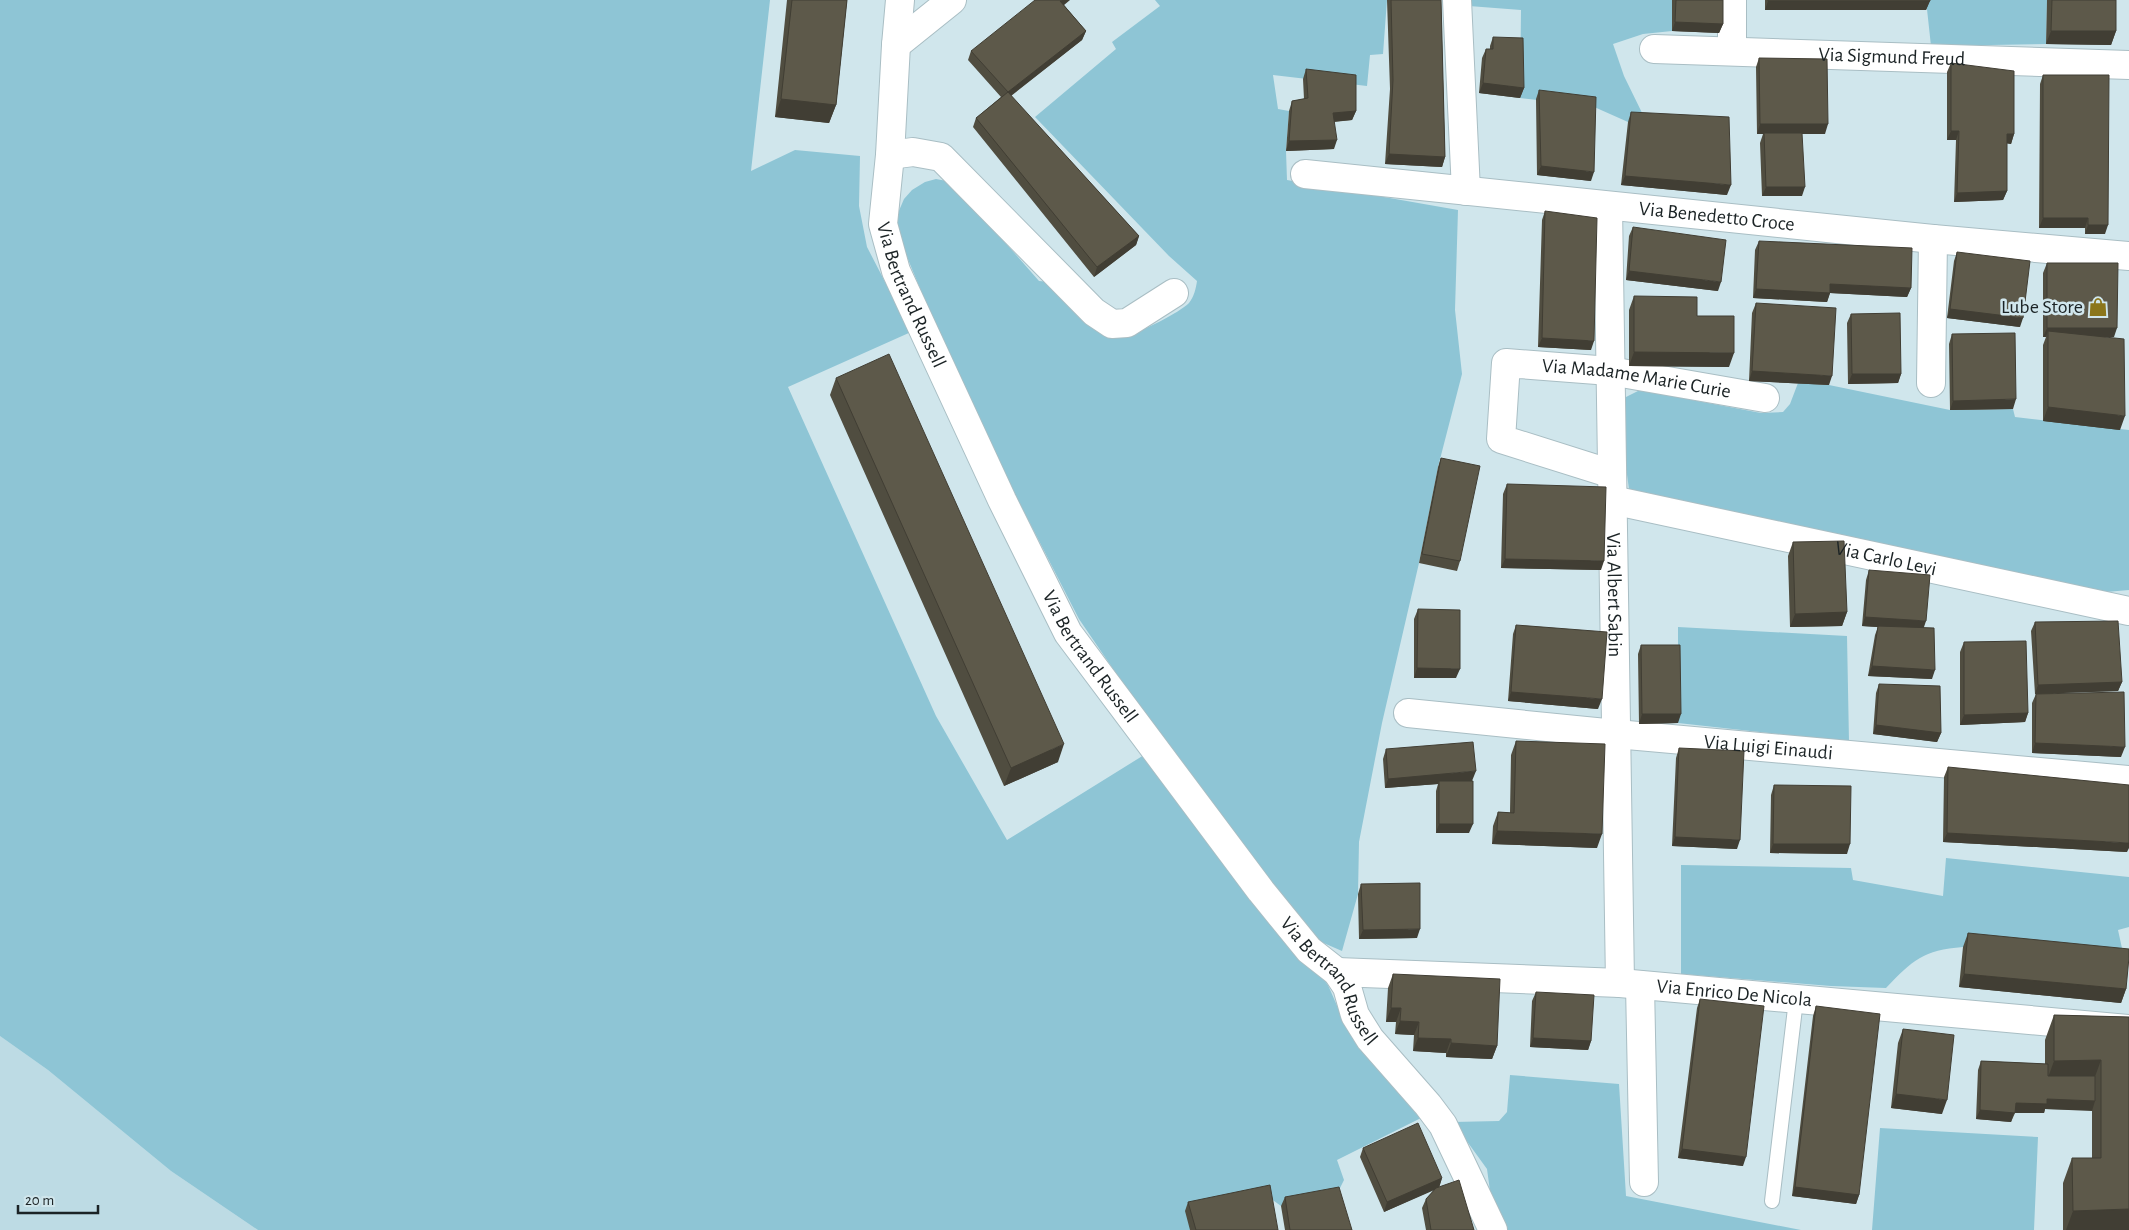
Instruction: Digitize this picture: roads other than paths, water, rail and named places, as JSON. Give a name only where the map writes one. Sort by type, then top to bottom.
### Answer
[{"type":"street","name":"Via Bertrand Russell","points":[[900,0],[884,224],[896,271],[1002,500],[1068,633],[1261,891],[1309,950],[1338,972],[1347,987],[1355,1015],[1370,1039],[1428,1105],[1443,1125],[1493,1230]]},
{"type":"street","points":[[896,45],[952,0]]},
{"type":"street","points":[[1457,0],[1466,191]]},
{"type":"street","points":[[1732,0],[1732,51]]},
{"type":"street","name":"Via Sigmund Freud","points":[[1654,49],[2129,65]]},
{"type":"street","points":[[890,155],[913,152],[941,157],[1094,312],[1112,324],[1127,323],[1174,293]]},
{"type":"street","name":"Via Benedetto Croce","points":[[1305,174],[1933,239],[2129,256]]},
{"type":"street","name":"Via Albert Sabin","points":[[1608,206],[1616,734],[1630,984],[1644,1182]]},
{"type":"street","points":[[1932,383],[1933,239]]},
{"type":"street","name":"Via Madame Marie Curie","points":[[1506,363],[1610,371],[1765,398]]},
{"type":"street","name":"Via Carlo Levi","points":[[1506,363],[1501,438],[1612,487],[2129,610]]},
{"type":"street","name":"Via Luigi Einaudi","points":[[1408,713],[1616,734],[2129,780]]},
{"type":"street","name":"Via Enrico De Nicola","points":[[1338,972],[1630,984],[2129,1028]]},
{"type":"lane","points":[[1772,1201],[1796,1000]]},
{"type":"place","name":"Lube Store","points":[[2098,307]]}]
